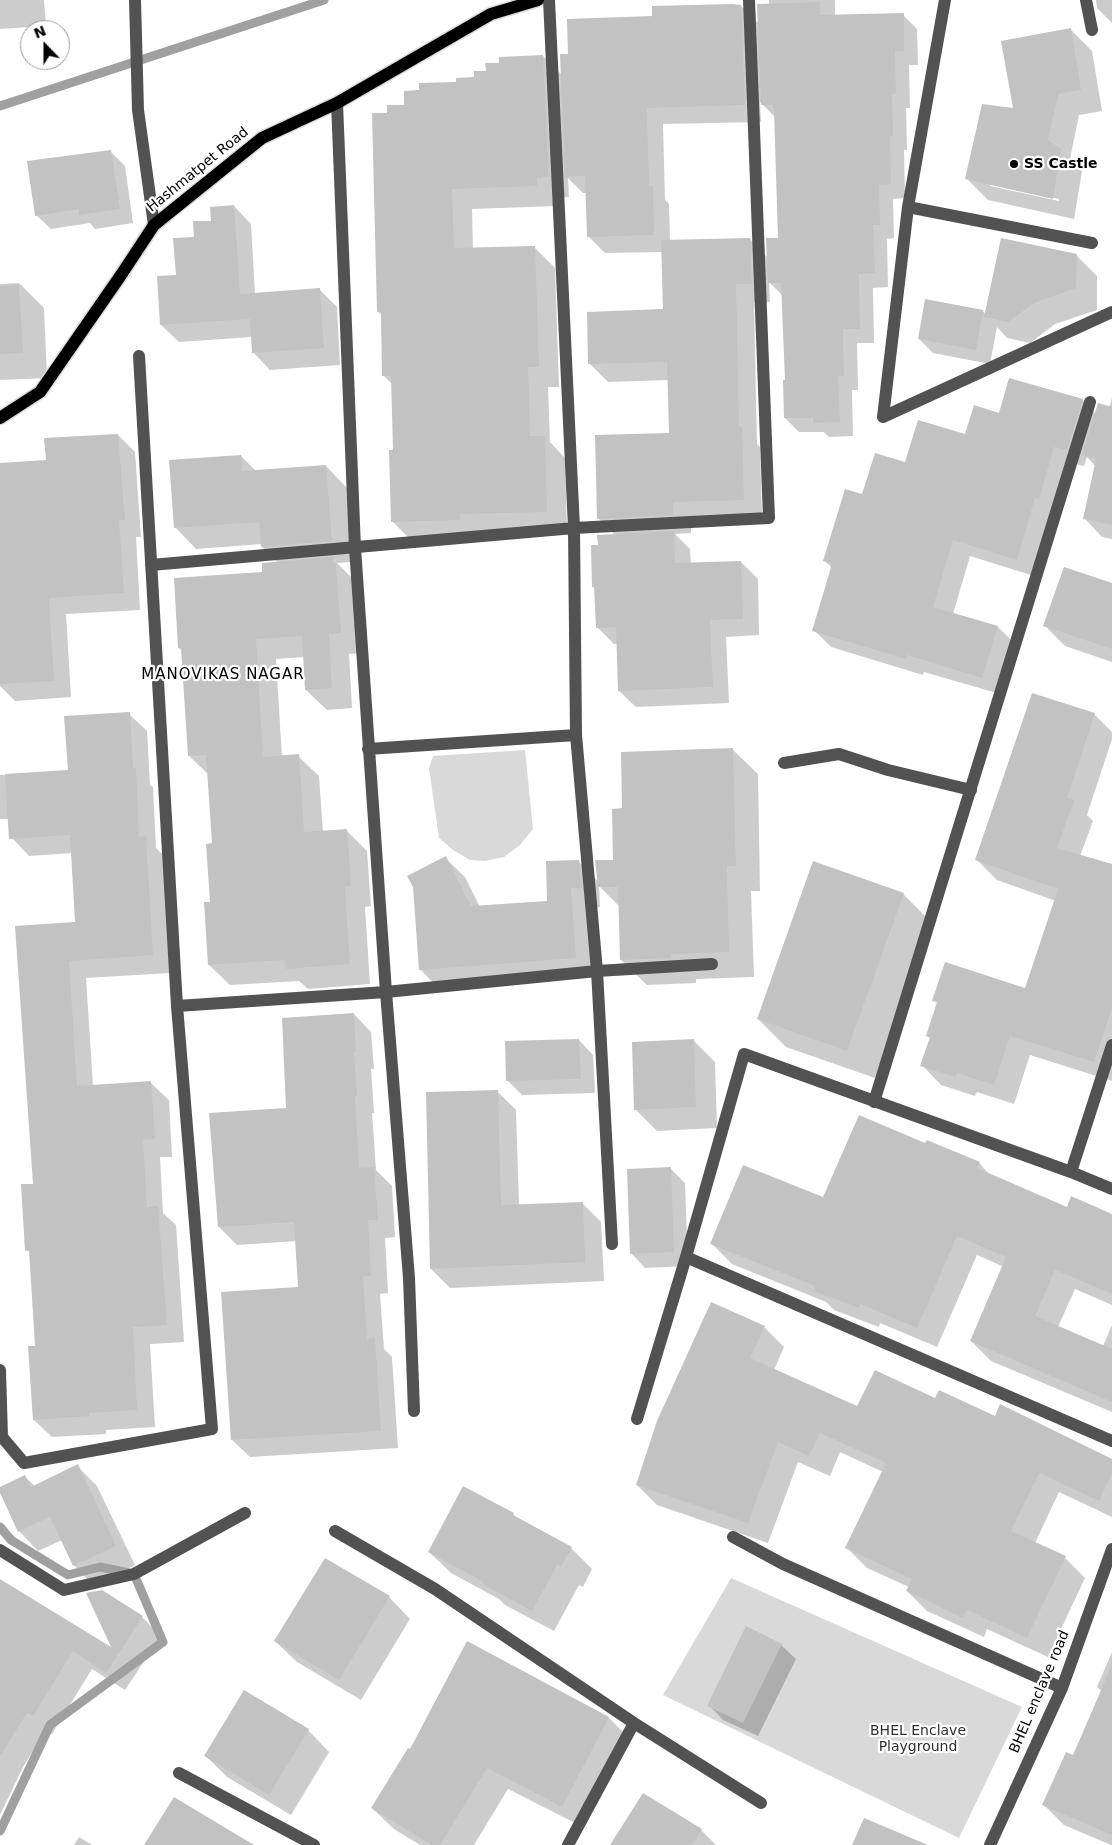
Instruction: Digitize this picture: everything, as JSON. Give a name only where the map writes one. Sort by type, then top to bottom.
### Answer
[{"type":"main road","name":"Hashmatpet Road","points":[[0,418],[40,392],[154,224],[262,138],[337,103],[491,14],[538,0]]},
{"type":"street","points":[[135,0],[138,110],[154,224]]},
{"type":"street","points":[[549,0],[574,528],[576,735],[597,971],[612,1244]]},
{"type":"street","points":[[151,565],[574,528],[769,518],[749,0]]},
{"type":"street","points":[[945,0],[908,207],[883,417],[1112,312]]},
{"type":"street","points":[[1086,0],[1092,30]]},
{"type":"street","points":[[337,103],[355,548],[368,749],[409,1278],[414,1412]]},
{"type":"street","points":[[908,207],[1092,243]]},
{"type":"street","points":[[0,1370],[2,1437],[24,1464],[212,1430],[177,1006],[139,356]]},
{"type":"street","points":[[874,1102],[1090,402]]},
{"type":"street","points":[[368,749],[576,735]]},
{"type":"street","points":[[784,763],[839,754],[888,770],[971,790]]},
{"type":"street","points":[[177,1006],[386,992],[597,971],[712,964]]},
{"type":"street","points":[[1070,1172],[1112,1045]]},
{"type":"street","points":[[637,1418],[686,1257],[744,1054],[1112,1189]]},
{"type":"street","points":[[686,1257],[1112,1441]]},
{"type":"street","points":[[0,1550],[64,1590],[134,1574],[245,1513]]},
{"type":"street","points":[[335,1531],[435,1589],[634,1723],[762,1803]]},
{"type":"street","points":[[733,1537],[783,1564],[1062,1688]]},
{"type":"street","name":"BHEL enclave road","points":[[990,1845],[1062,1688],[1112,1549]]},
{"type":"street","points":[[568,1845],[634,1723]]},
{"type":"street","points":[[178,1773],[314,1845]]},
{"type":"green space","points":[[525,750],[533,829],[520,845],[504,857],[485,861],[470,860],[453,850],[439,838],[429,768],[433,756]]},
{"type":"green space","name":"BHEL Enclave Playground","points":[[731,1578],[1022,1707],[959,1838],[663,1695]]},
{"type":"building","points":[[820,2],[820,15],[904,13],[904,51],[895,51],[896,94],[892,94],[893,136],[890,136],[891,184],[879,185],[880,225],[873,225],[875,273],[859,274],[860,329],[843,329],[844,376],[838,376],[840,422],[813,423],[813,418],[784,418],[783,380],[785,380],[781,283],[768,283],[766,238],[778,238],[774,110],[773,105],[761,105],[757,4]]},
{"type":"building","points":[[741,5],[745,105],[647,108],[649,186],[653,186],[654,235],[587,237],[585,176],[565,177],[560,54],[568,54],[567,19],[652,16],[652,6]]},
{"type":"building","points":[[1071,28],[1081,90],[1058,94],[1048,140],[1061,149],[1053,199],[965,179],[982,104],[1013,108],[1001,41]]},
{"type":"building","points":[[543,55],[549,177],[537,178],[537,186],[452,189],[454,248],[535,246],[539,367],[528,367],[530,436],[545,436],[547,512],[460,514],[460,520],[391,522],[389,450],[393,450],[391,376],[382,376],[381,312],[377,312],[372,113],[387,113],[387,105],[404,105],[404,91],[419,90],[419,83],[456,82],[456,78],[474,77],[474,71],[486,71],[485,63],[499,63],[499,57]]},
{"type":"building","points":[[111,150],[120,209],[79,215],[79,209],[35,216],[27,161]]},
{"type":"building","points":[[234,205],[240,294],[320,288],[324,348],[252,353],[250,319],[160,325],[157,276],[176,275],[173,238],[194,237],[193,221],[211,221],[210,207]]},
{"type":"building","points":[[750,238],[752,284],[736,284],[739,427],[742,427],[744,500],[673,502],[673,515],[597,519],[595,435],[669,433],[667,362],[588,364],[587,312],[663,309],[661,240]]},
{"type":"building","points":[[1001,238],[1077,254],[1076,288],[1034,303],[1008,322],[984,317]]},
{"type":"building","points":[[19,285],[23,353],[0,354],[0,286]]},
{"type":"building","points":[[925,299],[983,310],[976,350],[918,339]]},
{"type":"building","points":[[1009,378],[1083,399],[1067,450],[1054,447],[1039,499],[1035,498],[1017,560],[953,540],[933,607],[998,626],[982,678],[907,655],[906,659],[812,631],[832,564],[823,561],[845,489],[862,494],[875,453],[905,462],[918,420],[965,434],[974,405],[999,413]]},
{"type":"building","points":[[1098,403],[1112,407],[1112,525],[1083,519],[1096,459],[1082,455]]},
{"type":"building","points":[[118,434],[125,520],[119,520],[124,593],[49,598],[54,681],[0,684],[0,463],[46,460],[44,438]]},
{"type":"building","points":[[241,455],[242,471],[326,465],[332,541],[261,547],[259,522],[174,528],[169,460]]},
{"type":"building","points":[[674,531],[675,563],[741,561],[743,619],[710,620],[713,687],[618,691],[616,627],[596,628],[594,587],[592,587],[591,545],[598,545],[597,535]]},
{"type":"building","points":[[333,557],[333,563],[336,563],[341,633],[329,634],[332,688],[305,690],[302,636],[256,639],[263,757],[299,754],[304,832],[347,829],[351,886],[345,887],[350,964],[286,969],[285,960],[208,965],[204,902],[210,902],[206,844],[212,843],[206,755],[188,756],[181,648],[178,648],[174,578],[262,572],[262,563]]},
{"type":"building","points":[[1064,567],[1112,583],[1112,649],[1043,626]]},
{"type":"building","points":[[1032,693],[1095,713],[1067,798],[1074,800],[1057,848],[1112,864],[1112,1008],[1094,1062],[1010,1036],[994,1085],[957,1073],[956,1077],[920,1066],[930,1037],[926,1036],[937,1002],[932,1001],[945,962],[1025,988],[1058,889],[975,860]]},
{"type":"building","points":[[130,712],[133,768],[136,768],[139,837],[146,836],[153,955],[69,961],[77,1086],[151,1081],[155,1139],[143,1140],[147,1207],[158,1206],[167,1325],[133,1327],[137,1410],[89,1413],[89,1416],[33,1420],[28,1346],[35,1346],[29,1250],[25,1251],[21,1184],[33,1184],[15,926],[75,922],[70,835],[9,839],[5,774],[68,770],[64,716]]},
{"type":"building","points":[[733,748],[736,866],[727,866],[729,952],[671,954],[671,958],[620,960],[618,887],[598,887],[595,860],[613,860],[612,809],[622,808],[621,752]]},
{"type":"building","points":[[446,856],[471,906],[547,901],[546,861],[579,860],[581,888],[571,888],[576,958],[419,970],[413,887],[407,876]]},
{"type":"building","points":[[813,861],[904,893],[847,1051],[757,1019]]},
{"type":"building","points":[[354,1013],[357,1096],[355,1096],[359,1168],[374,1167],[378,1220],[368,1220],[371,1276],[363,1276],[367,1339],[375,1338],[381,1431],[231,1440],[221,1292],[298,1287],[294,1222],[218,1227],[209,1113],[286,1108],[282,1018]]},
{"type":"building","points":[[579,1039],[581,1079],[506,1081],[505,1041]]},
{"type":"building","points":[[694,1039],[696,1107],[634,1110],[632,1042]]},
{"type":"building","points":[[498,1090],[501,1205],[583,1202],[585,1262],[430,1269],[426,1092]]},
{"type":"building","points":[[859,1115],[925,1143],[927,1140],[980,1162],[977,1168],[1067,1207],[1071,1196],[1112,1214],[1112,1294],[1055,1270],[1035,1316],[1112,1349],[1112,1402],[970,1341],[1006,1257],[957,1236],[917,1328],[860,1304],[859,1308],[813,1291],[815,1286],[710,1244],[743,1165],[823,1197]]},
{"type":"building","points":[[671,1167],[674,1252],[630,1254],[627,1169]]},
{"type":"building","points":[[711,1302],[765,1326],[750,1358],[857,1406],[875,1370],[935,1398],[939,1390],[995,1416],[1000,1404],[1112,1459],[1112,1474],[1099,1501],[1039,1473],[1011,1531],[1066,1556],[1027,1638],[967,1610],[963,1618],[906,1591],[912,1579],[845,1548],[886,1463],[820,1433],[809,1456],[778,1442],[748,1523],[636,1485],[657,1421]]},
{"type":"building","points":[[78,1464],[116,1546],[73,1566],[50,1517],[18,1532],[0,1493],[0,1487],[25,1475],[31,1487]]},
{"type":"building","points":[[463,1486],[572,1547],[561,1567],[557,1565],[532,1611],[483,1584],[484,1582],[428,1552]]},
{"type":"building","points":[[325,1558],[390,1596],[339,1680],[274,1641]]},
{"type":"building","points":[[0,1579],[111,1647],[86,1593],[102,1590],[143,1616],[106,1673],[73,1651],[33,1716],[27,1713],[0,1756]]},
{"type":"building","points":[[746,1626],[782,1644],[743,1723],[707,1706]]},
{"type":"building","points":[[467,1641],[609,1717],[562,1807],[487,1768],[440,1845],[432,1845],[371,1808],[408,1748],[410,1749]]},
{"type":"building","points":[[1112,1665],[1112,1835],[1042,1805],[1066,1752],[1073,1755]]},
{"type":"building","points":[[244,1690],[309,1729],[269,1795],[204,1756]]},
{"type":"building","points":[[643,1793],[702,1829],[692,1845],[610,1845]]},
{"type":"building","points":[[174,1797],[254,1845],[144,1845]]},
{"type":"building","points":[[864,1818],[928,1845],[852,1845]]},
{"type":"waterway","points":[[0,106],[324,0]]},
{"type":"waterway","points":[[0,1527],[11,1540],[68,1575],[100,1567],[134,1574],[163,1642],[50,1725],[0,1831]]},
{"type":"place","name":"SS Castle","points":[[1014,164]]},
{"type":"district","name":"MANOVIKAS NAGAR","points":[[223,675]]}]
